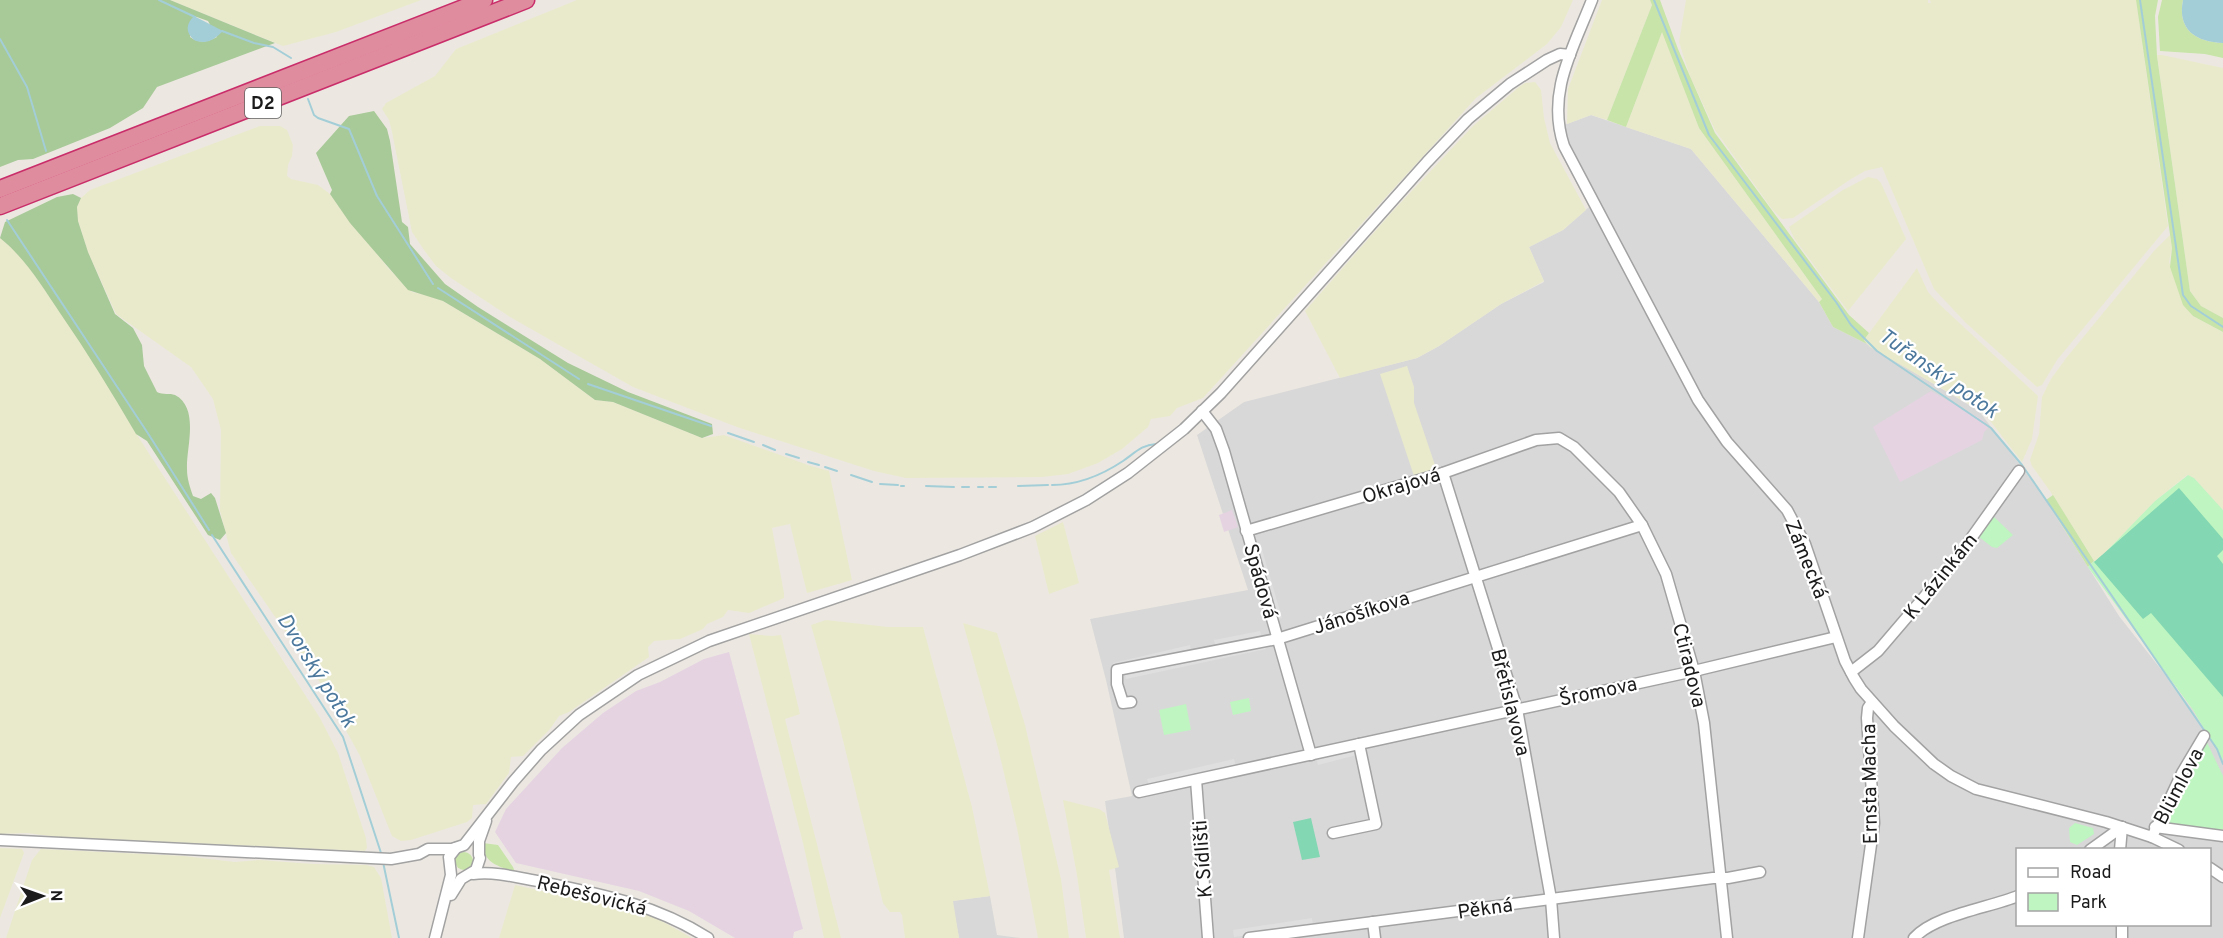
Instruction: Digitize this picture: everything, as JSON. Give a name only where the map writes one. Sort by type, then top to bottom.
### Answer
[{"type":"highway","name":"D2","points":[[0,189],[484,0]]},
{"type":"highway","name":"D2","points":[[0,206],[526,0]]},
{"type":"street","name":"Zámecká","points":[[1592,0],[1560,84],[1557,104],[1558,127],[1564,146],[1702,407],[1727,442],[1778,499],[1797,525],[1836,637],[1861,689],[1894,726],[1934,764],[1963,783],[2004,798],[2122,827],[2153,832]]},
{"type":"street","points":[[435,938],[451,875],[449,864],[451,853],[460,847],[490,813],[521,772],[550,741],[605,696],[638,675],[709,641],[977,550],[1033,527],[1086,500],[1128,473],[1184,429],[1239,373],[1468,119],[1510,84],[1547,60],[1560,54],[1570,55]]},
{"type":"street","name":"Spádová","points":[[1202,411],[1218,433],[1311,754]]},
{"type":"street","name":"Okrajová","points":[[1246,531],[1443,472],[1536,440],[1553,437]]},
{"type":"street","name":"Ctiradova","points":[[1553,437],[1564,440],[1619,492],[1642,525],[1666,574],[1694,671],[1704,723],[1727,938]]},
{"type":"street","name":"K Lázinkám","points":[[1851,672],[1878,651],[1955,561],[2019,471]]},
{"type":"street","name":"Břetislavova","points":[[1443,472],[1517,709],[1551,899],[1554,938]]},
{"type":"street","name":"Jánošíkova","points":[[1131,702],[1123,703],[1117,684],[1117,670],[1277,639],[1642,525]]},
{"type":"street","name":"Šromova","points":[[1139,792],[1694,671],[1836,637]]},
{"type":"street","name":"Ernsta Macha","points":[[1858,938],[1874,823],[1867,718],[1872,702]]},
{"type":"street","name":"Blümlova","points":[[2153,832],[2182,773],[2204,736]]},
{"type":"street","points":[[1333,833],[1376,824],[1359,744]]},
{"type":"street","name":"K Sídlišti","points":[[1196,780],[1208,938]]},
{"type":"street","points":[[444,909],[459,881],[479,866],[479,841],[490,813]]},
{"type":"street","points":[[2091,848],[2122,827]]},
{"type":"street","points":[[2120,848],[2122,827]]},
{"type":"street","points":[[2153,832],[2223,836]]},
{"type":"street","points":[[2153,832],[2177,848]]},
{"type":"street","points":[[0,840],[391,859],[418,854],[435,855],[449,864],[457,874],[470,875]]},
{"type":"street","points":[[418,854],[428,849],[460,847],[474,848],[479,856]]},
{"type":"street","name":"Rebešovická","points":[[479,856],[485,865],[505,874],[633,902],[665,914],[708,938]]},
{"type":"street","name":"Pěkná","points":[[1249,938],[1290,935],[1373,922],[1760,872]]},
{"type":"street","name":"Rebešovická","points":[[470,875],[505,874]]},
{"type":"street","points":[[1914,938],[1926,928],[1940,921],[2016,898]]},
{"type":"street","points":[[1373,922],[1375,938]]},
{"type":"shaded area","points":[[1591,115],[1691,149],[1819,302],[1833,327],[1867,344],[1979,411],[2040,491],[2119,616],[2193,710],[2223,761],[2223,938],[1124,938],[1115,868],[1118,867],[1105,801],[1132,796],[1090,619],[1248,590],[1197,435],[1244,402],[1417,358],[1439,346],[1501,304],[1544,282],[1529,247],[1563,230],[1589,207],[1560,152],[1553,129]]},
{"type":"shaded area","points":[[1931,391],[1983,420],[1988,428],[1982,440],[1900,482],[1873,427]]},
{"type":"shaded area","points":[[1232,510],[1238,527],[1224,532],[1219,515]]},
{"type":"shaded area","points":[[1260,543],[1282,618],[1276,619],[1255,545]]},
{"type":"shaded area","points":[[1260,631],[1266,649],[1126,679],[1123,666],[1114,668],[1113,663],[1190,645],[1192,658],[1217,653],[1214,640]]},
{"type":"shaded area","points":[[729,652],[803,929],[794,932],[793,938],[735,938],[689,911],[639,891],[516,863],[495,832],[506,809],[562,748],[603,713],[636,691],[660,682],[704,659]]},
{"type":"shaded area","points":[[1355,748],[1357,755],[1318,765],[1316,757]]},
{"type":"shaded area","points":[[1234,759],[1236,766],[1149,786],[1147,779]]},
{"type":"shaded area","points":[[990,896],[997,935],[1021,938],[959,938],[952,901]]},
{"type":"shaded area","points":[[1312,918],[1313,926],[1234,937],[1233,930]]},
{"type":"green space","points":[[0,0],[170,0],[275,43],[157,87],[143,108],[110,128],[33,159],[18,160],[0,167]],"holes":[[[194,16],[208,21],[217,37],[204,42],[190,37]]]},
{"type":"green space","points":[[170,0],[421,0],[336,32],[283,46]]},
{"type":"green space","points":[[577,0],[1573,0],[1561,27],[1547,44],[1476,98],[1203,398],[1177,408],[1170,416],[1151,419],[1148,427],[1122,449],[1098,463],[1068,474],[1042,477],[906,478],[874,471],[737,427],[633,387],[510,317],[451,278],[436,266],[424,250],[412,232],[392,132],[389,120],[382,109],[386,103],[435,76],[456,49]]},
{"type":"green space","points":[[1602,0],[1650,0],[1652,5],[1607,120],[1591,115],[1567,124],[1568,89]]},
{"type":"green space","points":[[1650,0],[1660,0],[1678,49],[1715,133],[1849,315],[1869,333],[1864,340],[1867,344],[1833,327],[1819,302],[1822,299],[1699,128],[1662,32],[1626,127],[1607,120],[1652,5]]},
{"type":"green space","points":[[1686,0],[1928,0],[1928,3],[1931,3],[1930,0],[2136,0],[2168,226],[2057,360],[2042,385],[2037,387],[1966,323],[1934,289],[1882,167],[1865,171],[1851,179],[1793,218],[1782,219],[1772,209],[1715,130],[1690,76],[1679,42]]},
{"type":"green space","points":[[2136,0],[2158,0],[2155,16],[2157,56],[2190,291],[2201,306],[2223,318],[2223,332],[2193,316],[2183,305],[2170,267],[2172,248]]},
{"type":"green space","points":[[2162,0],[2183,0],[2183,19],[2186,27],[2197,37],[2223,43],[2223,58],[2205,54],[2160,51],[2158,17]]},
{"type":"green space","points":[[1662,31],[1699,128],[1822,299],[1819,302],[1691,149],[1626,127]]},
{"type":"green space","points":[[2157,55],[2223,68],[2223,318],[2201,306],[2190,291]]},
{"type":"green space","points":[[1535,82],[1541,90],[1550,143],[1586,210],[1563,230],[1529,247],[1544,281],[1501,304],[1439,346],[1417,358],[1340,378],[1305,311],[1392,212],[1473,126],[1519,87],[1525,83]]},
{"type":"green space","points":[[374,111],[387,129],[402,222],[408,227],[410,244],[445,284],[568,363],[628,392],[712,424],[713,434],[702,438],[613,402],[595,400],[540,359],[443,301],[408,290],[350,223],[330,194],[332,190],[316,153],[349,116]]},
{"type":"green space","points":[[260,126],[280,126],[287,130],[293,145],[287,176],[318,185],[330,194],[389,269],[412,292],[436,297],[540,359],[595,400],[613,402],[702,438],[724,435],[829,471],[852,580],[807,593],[790,524],[772,528],[784,598],[749,613],[728,610],[723,617],[680,639],[654,641],[648,647],[649,657],[569,712],[559,716],[550,729],[523,756],[511,757],[509,773],[486,804],[473,805],[472,818],[467,822],[411,840],[401,841],[392,836],[360,756],[318,679],[231,553],[220,511],[221,430],[213,399],[191,367],[116,314],[88,252],[78,221],[77,207],[81,198],[90,190]]},
{"type":"green space","points":[[1868,177],[1877,179],[1881,183],[1906,239],[1848,311],[1794,238],[1789,227],[1843,190]]},
{"type":"green space","points":[[73,194],[81,198],[77,207],[78,221],[88,252],[115,314],[133,328],[142,345],[144,366],[157,392],[175,395],[183,401],[187,409],[190,419],[187,469],[189,483],[193,496],[201,499],[211,493],[215,498],[226,533],[220,540],[208,535],[147,441],[136,434],[90,358],[40,283],[17,254],[0,238],[5,222],[57,197]]},
{"type":"green space","points":[[2170,235],[2172,248],[2169,262],[2193,316],[2223,332],[2223,510],[2194,478],[2187,475],[2155,501],[2095,563],[2030,460],[2039,434],[2042,397],[2051,379],[2067,357],[2154,251]]},
{"type":"green space","points":[[0,238],[19,254],[92,359],[139,438],[320,718],[338,753],[366,838],[365,851],[58,837],[27,833],[0,834]]},
{"type":"green space","points":[[1917,268],[1928,292],[1939,304],[2038,396],[2032,439],[2022,462],[1984,413],[1870,347],[1864,340]]},
{"type":"green space","points":[[1407,366],[1414,387],[1414,403],[1436,468],[1414,476],[1380,374]]},
{"type":"green space","points":[[2188,475],[2194,478],[2223,510],[2223,761],[2193,710],[2088,567],[2094,561],[2096,562],[2155,501]]},
{"type":"green space","points":[[2179,488],[2223,539],[2223,550],[2217,556],[2223,564],[2223,697],[2151,613],[2143,619],[2094,562]]},
{"type":"green space","points":[[2053,495],[2094,561],[2088,567],[2046,500]]},
{"type":"green space","points":[[1993,516],[2013,535],[1997,548],[1979,537]]},
{"type":"green space","points":[[1063,522],[1079,583],[1049,594],[1035,536]]},
{"type":"green space","points":[[826,620],[888,627],[923,627],[972,807],[990,896],[953,901],[959,938],[905,938],[902,915],[900,912],[890,912],[883,903],[838,720],[811,625]]},
{"type":"green space","points":[[963,623],[997,633],[1025,725],[1061,879],[1069,938],[1038,938],[1017,828],[998,748]]},
{"type":"green space","points":[[749,634],[781,635],[800,714],[785,719],[841,938],[824,938],[803,843]]},
{"type":"green space","points":[[1249,698],[1251,711],[1233,715],[1230,702]]},
{"type":"green space","points":[[1186,704],[1191,730],[1164,735],[1159,710]]},
{"type":"green space","points":[[2204,736],[2223,776],[2223,832],[2164,822],[2163,819]]},
{"type":"green space","points":[[1063,800],[1099,809],[1105,813],[1119,867],[1109,870],[1120,938],[1086,938]]},
{"type":"green space","points":[[1311,818],[1320,857],[1302,860],[1293,822]]},
{"type":"green space","points":[[2075,823],[2093,828],[2094,834],[2077,845],[2070,842],[2069,828]]},
{"type":"green space","points":[[483,843],[498,845],[515,872],[493,863],[486,855]]},
{"type":"green space","points":[[0,848],[22,849],[24,853],[0,918]]},
{"type":"green space","points":[[41,849],[184,856],[235,862],[259,860],[374,867],[381,878],[392,938],[6,938],[32,860]]},
{"type":"green space","points":[[464,852],[470,855],[473,861],[470,867],[464,870],[458,867],[455,861],[458,855]]},
{"type":"green space","points":[[515,885],[651,915],[692,938],[499,938]]},
{"type":"water","points":[[2183,0],[2223,0],[2223,43],[2197,37],[2186,27],[2182,10]]},
{"type":"water","points":[[194,16],[223,31],[210,41],[194,40],[188,28]]},
{"type":"waterway","points":[[159,0],[195,17]]},
{"type":"waterway","name":"Tuřanský potok","points":[[1654,0],[1709,135],[1851,325],[1877,351],[1991,428],[2022,465],[2217,749],[2223,764]]},
{"type":"waterway","points":[[2140,0],[2183,295],[2191,306],[2223,327]]},
{"type":"waterway","points":[[222,31],[254,43],[273,47],[291,58]]},
{"type":"waterway","points":[[0,39],[27,87],[46,151]]},
{"type":"waterway","points":[[308,99],[314,115],[318,118],[349,129],[377,196],[433,284]]},
{"type":"waterway","name":"Dvorský potok","points":[[7,220],[209,530]]},
{"type":"waterway","points":[[438,288],[579,379]]},
{"type":"waterway","points":[[588,384],[711,426]]},
{"type":"waterway","points":[[728,433],[754,442]]},
{"type":"waterway","points":[[1052,485],[1071,483],[1098,475],[1142,448],[1156,444]]},
{"type":"waterway","points":[[763,445],[775,450]]},
{"type":"waterway","points":[[786,454],[799,458]]},
{"type":"waterway","points":[[808,462],[819,465]]},
{"type":"waterway","points":[[825,467],[837,471]]},
{"type":"waterway","points":[[851,475],[872,482]]},
{"type":"waterway","points":[[880,484],[898,485]]},
{"type":"waterway","points":[[1018,486],[1048,485]]},
{"type":"waterway","points":[[926,486],[954,487]]},
{"type":"waterway","points":[[962,487],[969,487]]},
{"type":"waterway","points":[[978,487],[983,487]]},
{"type":"waterway","points":[[989,487],[996,487]]},
{"type":"waterway","name":"Dvorský potok","points":[[212,535],[343,737],[382,856]]},
{"type":"waterway","name":"Dvorský potok","points":[[383,862],[399,938]]}]
